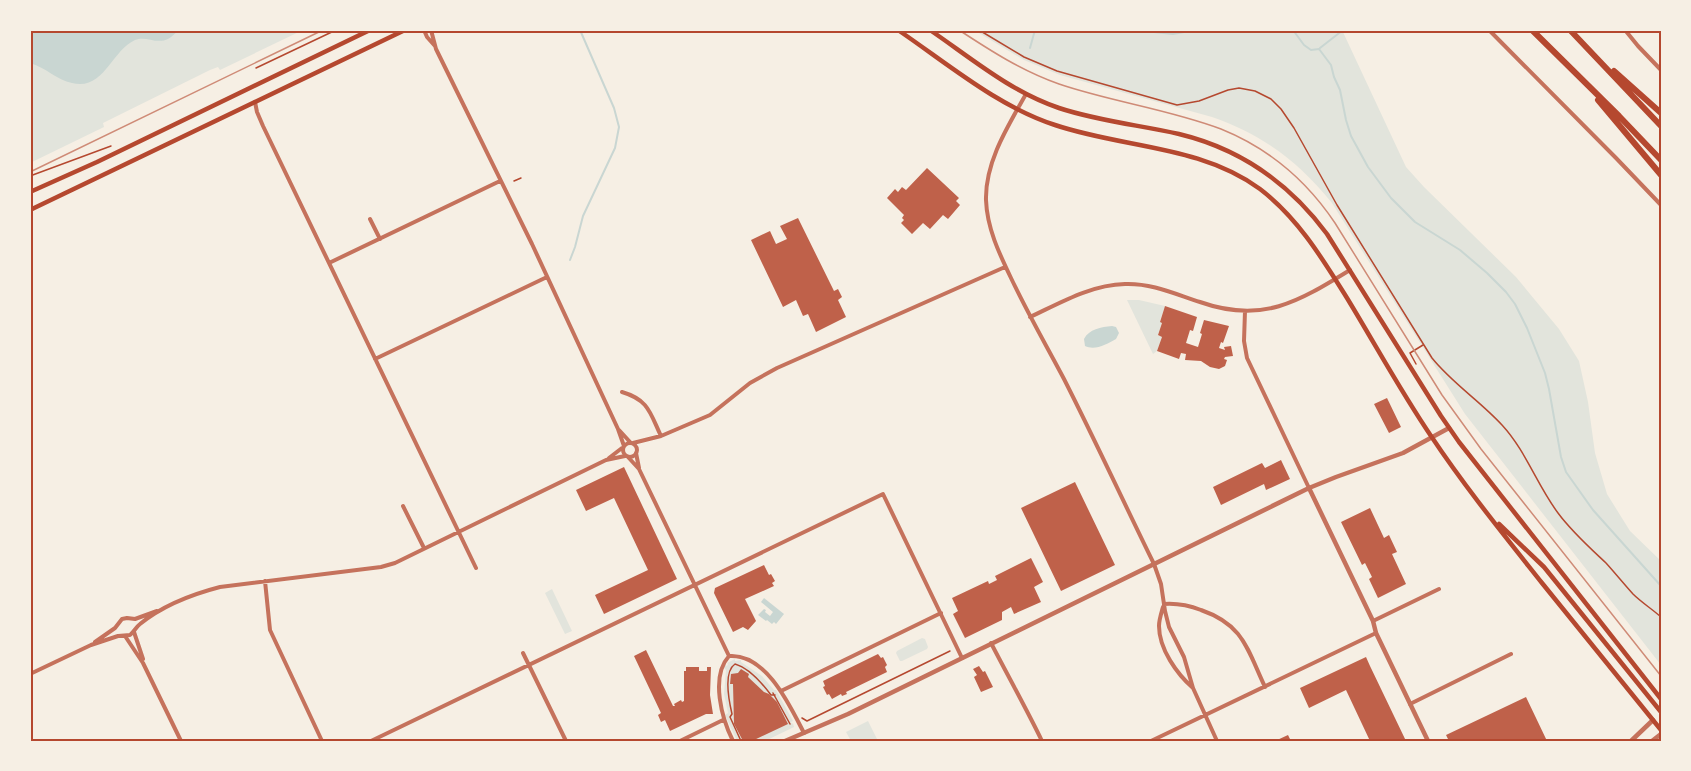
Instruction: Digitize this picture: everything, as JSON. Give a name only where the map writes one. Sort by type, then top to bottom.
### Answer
[{"type":"highway","points":[[1532,30],[1627,123],[1661,160]]},
{"type":"highway","points":[[1570,30],[1661,126]]},
{"type":"highway","points":[[1576,36],[1661,113]]},
{"type":"highway","points":[[1561,59],[1661,175]]},
{"type":"main road","points":[[30,192],[370,30]]},
{"type":"main road","points":[[30,210],[405,30]]},
{"type":"main road","points":[[898,30],[1017,110],[1053,125],[1187,155],[1218,165],[1242,177],[1266,194],[1296,223],[1313,244],[1432,438],[1490,517],[1661,732]]},
{"type":"main road","points":[[930,30],[998,77],[1049,105],[1078,114],[1179,134],[1202,141],[1251,162],[1277,180],[1308,210],[1327,234],[1449,428],[1475,465],[1661,699]]},
{"type":"main road","points":[[1490,517],[1544,567],[1661,713],[1653,720]]},
{"type":"street","points":[[424,30],[436,47]]},
{"type":"street","points":[[431,30],[436,47],[618,429],[623,452],[639,469]]},
{"type":"street","points":[[1489,30],[1661,204]]},
{"type":"street","points":[[1625,30],[1634,43],[1661,70]]},
{"type":"street","points":[[1026,94],[997,151],[986,188],[989,223],[994,242],[1154,564],[1161,584],[1169,627],[1187,665],[1193,688],[1217,741]]},
{"type":"street","points":[[255,102],[257,112],[476,568]]},
{"type":"street","points":[[329,263],[500,181]]},
{"type":"street","points":[[370,219],[380,239]]},
{"type":"street","points":[[606,460],[627,443],[651,440],[710,415],[750,383],[777,368],[1005,267]]},
{"type":"street","points":[[1030,317],[1091,290],[1124,284],[1155,287],[1214,307],[1245,311],[1267,309],[1283,306],[1314,292],[1350,270]]},
{"type":"street","points":[[375,359],[547,276]]},
{"type":"street","points":[[1245,311],[1244,341],[1247,358],[1428,741]]},
{"type":"street","points":[[622,392],[637,397],[645,404],[661,436]]},
{"type":"street","points":[[785,741],[848,714],[1310,488],[1396,456],[1449,428]]},
{"type":"street","points":[[618,429],[636,447],[639,469],[729,656]]},
{"type":"street","points":[[91,645],[124,619],[132,620],[161,610],[205,591],[220,587],[381,567],[395,563],[606,460],[620,456],[633,456],[651,440]]},
{"type":"street","points":[[373,741],[883,494],[962,658]]},
{"type":"street","points":[[403,506],[424,548]]},
{"type":"street","points":[[265,581],[273,639],[322,741]]},
{"type":"street","points":[[1373,621],[1438,589]]},
{"type":"street","points":[[1164,604],[1186,604],[1227,622],[1240,636],[1265,687]]},
{"type":"street","points":[[1164,604],[1159,626],[1161,639],[1176,670],[1193,688]]},
{"type":"street","points":[[30,674],[91,645],[130,635],[142,622],[161,610]]},
{"type":"street","points":[[781,691],[941,613]]},
{"type":"street","points":[[132,620],[135,624],[143,663]]},
{"type":"street","points":[[118,625],[119,632],[124,635],[143,663],[181,741]]},
{"type":"street","points":[[1151,741],[1376,633]]},
{"type":"street","points":[[991,643],[1042,741]]},
{"type":"street","points":[[523,653],[566,741]]},
{"type":"street","points":[[1410,704],[1511,654]]},
{"type":"street","points":[[729,656],[737,656],[757,665],[771,678],[781,691],[804,733]]},
{"type":"street","points":[[729,656],[721,673],[720,694],[723,720],[733,741]]},
{"type":"street","points":[[680,741],[723,720]]},
{"type":"street","points":[[1630,741],[1653,720]]},
{"type":"street","points":[[1652,741],[1661,732]]},
{"type":"path","points":[[256,68],[336,30]]},
{"type":"path","points":[[979,30],[1024,57],[1057,71],[1177,105],[1199,101],[1239,88],[1256,91],[1271,99],[1294,128],[1341,211],[1441,370],[1501,424],[1524,454],[1552,505],[1577,536],[1611,568],[1635,596],[1661,617]]},
{"type":"path","points":[[30,176],[111,146]]},
{"type":"path","points":[[514,181],[521,178]]},
{"type":"path","points":[[1414,365],[1416,364],[1410,353],[1424,344]]},
{"type":"path","points":[[802,718],[807,721],[950,651]]},
{"type":"path","points":[[741,741],[730,717],[732,714],[728,693],[728,672],[735,664],[741,666],[759,681],[771,695],[774,694],[790,724]]},
{"type":"shaded area","points":[[30,30],[303,30],[220,70],[218,67],[210,70],[103,123],[104,127],[30,163]]},
{"type":"shaded area","points":[[30,30],[178,30],[166,40],[135,40],[120,52],[100,76],[83,84],[72,83],[30,63]]},
{"type":"shaded area","points":[[974,30],[1342,30],[1406,167],[1516,277],[1559,329],[1579,361],[1588,402],[1595,453],[1607,494],[1630,531],[1661,561],[1661,665],[1465,414],[1332,203],[1306,174],[1263,141],[1230,124],[1060,75],[1024,60]]},
{"type":"shaded area","points":[[1127,300],[1139,300],[1165,306],[1158,335],[1162,337],[1157,351],[1153,354]]},
{"type":"shaded area","points":[[1112,326],[1116,327],[1119,333],[1116,339],[1097,347],[1085,346],[1084,339],[1089,333]]},
{"type":"shaded area","points":[[552,589],[572,631],[565,634],[545,593]]},
{"type":"shaded area","points":[[764,598],[784,614],[776,624],[758,615],[764,609],[770,616],[773,612],[761,602]]},
{"type":"shaded area","points":[[922,638],[925,639],[927,649],[900,661],[897,651]]},
{"type":"shaded area","points":[[735,659],[735,661],[741,660],[776,690],[794,727],[765,741],[737,741],[725,715],[728,713],[724,694],[726,670],[724,668],[727,663]]},
{"type":"shaded area","points":[[868,721],[878,741],[851,741],[846,732]]},
{"type":"building","points":[[927,168],[959,198],[956,201],[960,205],[948,219],[943,215],[930,229],[923,223],[912,234],[901,223],[904,215],[887,198],[895,189],[898,192],[902,187],[906,190]]},
{"type":"building","points":[[798,218],[834,291],[838,289],[842,297],[838,300],[846,317],[816,332],[808,314],[803,316],[796,300],[783,307],[751,240],[770,231],[776,244],[787,239],[780,226]]},
{"type":"building","points":[[1165,306],[1197,317],[1186,343],[1198,347],[1204,320],[1229,326],[1219,348],[1225,350],[1224,347],[1231,346],[1233,356],[1225,357],[1224,359],[1227,360],[1225,366],[1219,369],[1210,367],[1201,361],[1185,360],[1186,354],[1181,353],[1179,359],[1157,351],[1162,337],[1158,335]]},
{"type":"building","points":[[1387,398],[1401,427],[1389,433],[1374,404]]},
{"type":"building","points":[[1281,460],[1290,479],[1266,490],[1264,484],[1221,505],[1213,487],[1262,463],[1265,468]]},
{"type":"building","points":[[624,467],[677,579],[604,614],[595,595],[648,570],[614,498],[586,511],[576,490]]},
{"type":"building","points":[[1075,482],[1115,565],[1061,591],[1021,508]]},
{"type":"building","points":[[1370,508],[1384,538],[1389,535],[1397,552],[1392,554],[1406,584],[1378,598],[1369,579],[1372,577],[1365,563],[1362,565],[1341,522]]},
{"type":"building","points":[[1031,558],[1043,582],[1034,587],[1041,602],[1014,614],[1011,607],[1002,612],[1002,620],[965,638],[953,614],[958,611],[952,598],[988,581],[989,584],[997,580],[995,576]]},
{"type":"building","points":[[764,565],[775,581],[772,583],[774,586],[745,599],[756,621],[748,630],[743,627],[733,632],[714,593],[715,588]]},
{"type":"building","points":[[646,650],[673,706],[681,700],[684,701],[686,667],[699,667],[699,671],[707,671],[707,667],[711,667],[710,695],[713,714],[706,714],[670,731],[665,720],[661,722],[658,715],[661,713],[634,656]]},
{"type":"building","points":[[878,654],[881,658],[883,657],[887,665],[885,667],[887,672],[842,696],[841,694],[832,699],[829,694],[827,695],[823,681]]},
{"type":"building","points":[[1366,657],[1406,741],[1370,741],[1346,690],[1309,708],[1300,688]]},
{"type":"building","points":[[979,666],[983,672],[985,671],[993,687],[981,692],[974,677],[977,675],[973,669]]},
{"type":"building","points":[[741,669],[777,702],[788,724],[752,741],[743,741],[734,724],[731,674],[738,673]]},
{"type":"building","points":[[1526,697],[1547,741],[1449,741],[1446,735]]},
{"type":"building","points":[[1288,735],[1291,741],[1275,741]]},
{"type":"waterway","points":[[570,260],[583,216],[615,148],[619,127],[614,108],[580,30]]},
{"type":"waterway","points":[[1030,48],[1035,30]]},
{"type":"waterway","points":[[1135,30],[1173,34],[1195,30]]},
{"type":"waterway","points":[[1293,30],[1304,45],[1311,50],[1319,49],[1331,65],[1340,90],[1351,136],[1368,167],[1391,198],[1415,222],[1460,250],[1487,273],[1515,304],[1545,373],[1566,472],[1593,510],[1661,586]]},
{"type":"waterway","points":[[1320,48],[1343,30]]},
{"type":"tram line","points":[[30,172],[323,30]]},
{"type":"tram line","points":[[959,30],[995,53],[1045,79],[1221,129],[1255,146],[1285,167],[1312,193],[1335,223],[1442,395],[1481,449],[1661,676]]}]
